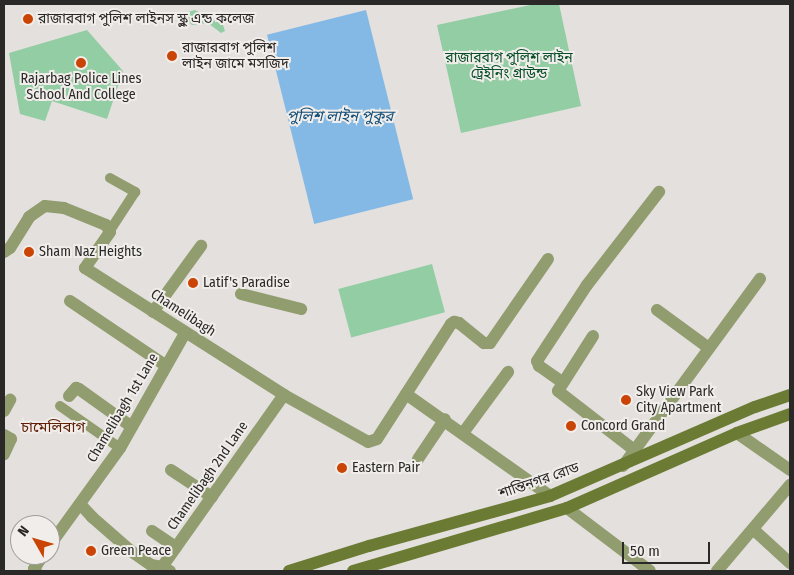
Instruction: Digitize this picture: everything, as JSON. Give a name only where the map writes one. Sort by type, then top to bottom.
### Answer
[{"type":"main road","name":"শান্তিনগর রোড","points":[[292,571],[369,546],[550,496],[623,466],[755,407],[790,395]]},
{"type":"main road","points":[[353,571],[567,508],[737,433],[790,414]]},
{"type":"street","points":[[4,252],[9,250],[29,217],[44,206],[64,208],[106,225],[111,229],[135,192],[110,178]]},
{"type":"street","points":[[562,382],[539,366],[537,361],[587,285],[659,192]]},
{"type":"street","name":"Chamelibagh","points":[[111,229],[85,268],[284,395],[368,442],[377,439],[454,322],[484,343],[490,343],[494,340],[548,259]]},
{"type":"street","points":[[154,312],[201,246]]},
{"type":"street","points":[[623,466],[760,279]]},
{"type":"street","points":[[241,294],[300,309]]},
{"type":"street","points":[[70,301],[165,365]]},
{"type":"street","points":[[657,310],[709,348]]},
{"type":"street","name":"Chamelibagh 1st Lane","points":[[60,531],[120,448],[165,365],[185,333]]},
{"type":"street","points":[[593,336],[562,382],[558,393],[634,450]]},
{"type":"street","points":[[463,433],[508,372]]},
{"type":"street","points":[[120,448],[65,401],[76,388],[79,389],[132,427]]},
{"type":"street","points":[[406,394],[550,496]]},
{"type":"street","name":"Chamelibagh 2nd Lane","points":[[166,569],[176,547],[284,395]]},
{"type":"street","points":[[418,459],[445,420]]},
{"type":"street","points":[[737,433],[790,470]]},
{"type":"street","points":[[4,435],[11,439],[11,442],[4,454]]},
{"type":"street","points":[[171,470],[212,497]]},
{"type":"street","points":[[717,571],[754,530],[790,485]]},
{"type":"street","points":[[80,504],[131,551],[152,565],[166,569]]},
{"type":"street","points":[[567,508],[647,570]]},
{"type":"street","points":[[152,530],[176,547]]},
{"type":"street","points":[[754,530],[790,563]]},
{"type":"green space","name":"রাজারবাগ পুলিশ লাইন ট্রেইনিং গ্রাউন্ড","points":[[535,4],[559,4],[581,106],[461,133],[437,25]]},
{"type":"green space","points":[[195,10],[223,25],[225,31],[221,33],[208,23],[192,25],[181,14]]},
{"type":"green space","points":[[87,30],[123,71],[107,119],[52,101],[45,121],[20,114],[9,53]]},
{"type":"green space","points":[[432,264],[445,312],[351,337],[338,289]]},
{"type":"water","name":"পুলিশ লাইন পুকুর","points":[[366,10],[413,199],[314,224],[267,35]]},
{"type":"place","name":"রাজারবাগ পুলিশ লাইনস স্কুল এন্ড কলেজ","points":[[28,19]]},
{"type":"place","name":"রাজারবাগ পুলিশ লাইন জামে মসজিদ","points":[[172,56]]},
{"type":"place","name":"Rajarbag Police Lines School And College","points":[[81,63]]},
{"type":"place","name":"Sham Naz Heights","points":[[29,252]]},
{"type":"place","name":"Latif's Paradise","points":[[193,283]]},
{"type":"place","name":"Sky View Park City Apartment","points":[[626,400]]},
{"type":"place","name":"Concord Grand","points":[[571,426]]},
{"type":"place","name":"Eastern Pair","points":[[342,468]]},
{"type":"place","name":"Green Peace","points":[[91,551]]},
{"type":"district","name":"চামেলিবাগ","points":[[53,428]]}]
